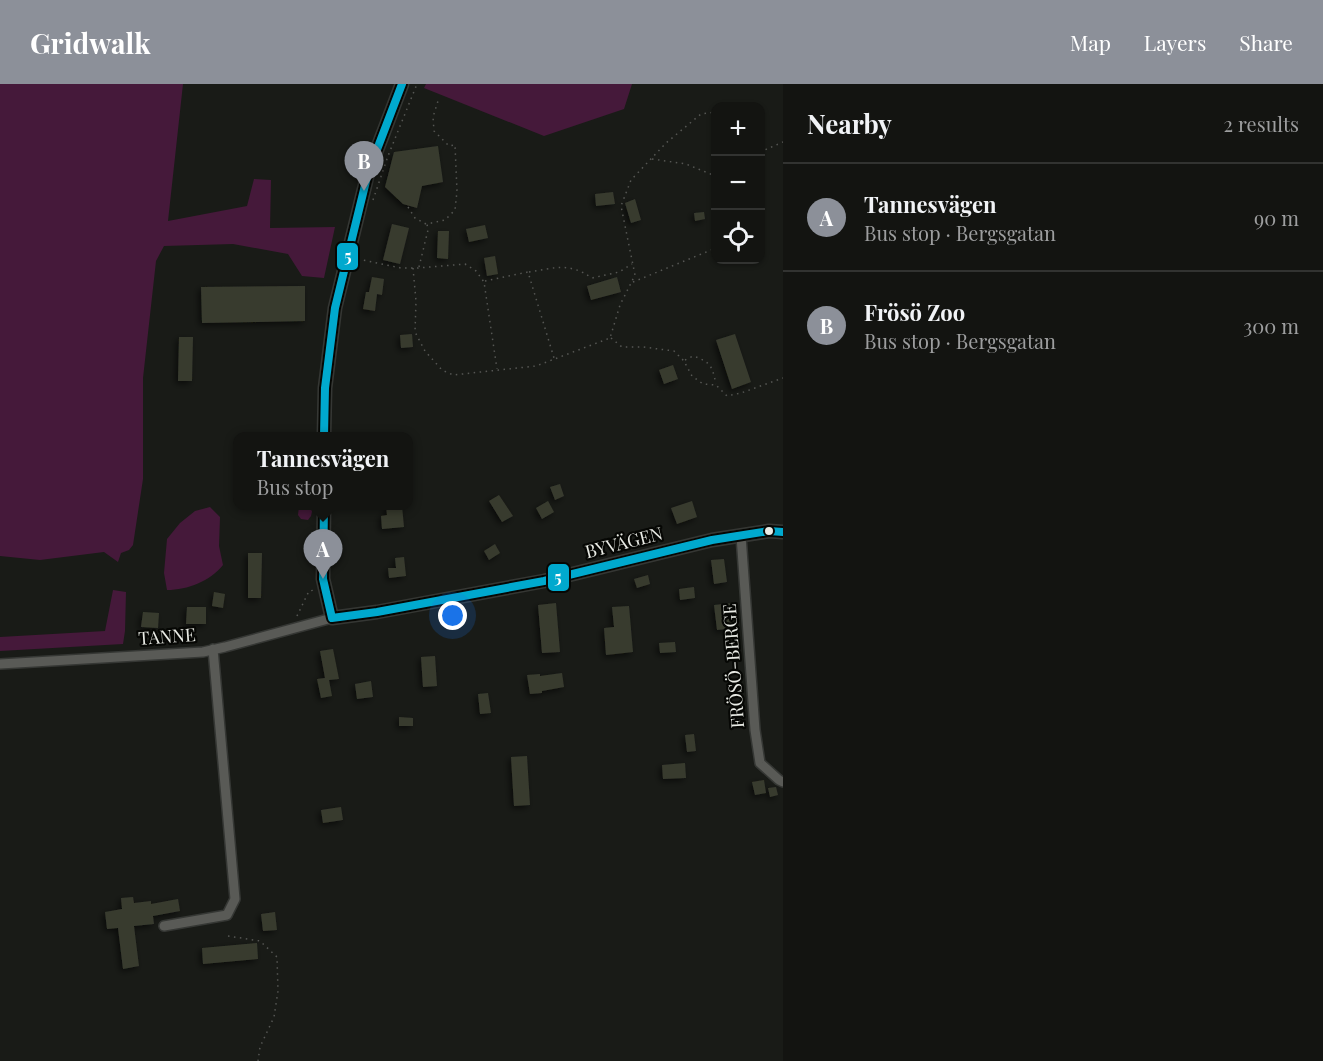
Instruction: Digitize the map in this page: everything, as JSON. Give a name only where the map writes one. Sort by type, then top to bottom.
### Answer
[{"type":"street","points":[[324,432],[325,388],[335,308],[368,173],[402,84]]},
{"type":"street","points":[[324,510],[323,579],[332,618]]},
{"type":"street","name":"BYVÄGEN","points":[[332,618],[377,612],[544,581],[712,540],[769,531],[783,532]]},
{"type":"street","name":"FRÖSÖ-BERGE","points":[[741,536],[755,730],[760,763],[783,782]]},
{"type":"street","name":"TANNE","points":[[0,664],[203,651],[332,618]]},
{"type":"street","points":[[164,926],[227,915],[235,899],[213,649]]},
{"type":"path","points":[[373,202],[388,156],[417,84]]},
{"type":"path","points":[[408,207],[415,218],[427,224],[446,220],[454,210],[457,191],[455,146],[449,146],[434,131],[433,117],[438,101]]},
{"type":"path","points":[[610,338],[620,305],[635,275],[621,206],[631,180],[666,143],[701,114],[711,113]]},
{"type":"path","points":[[765,150],[783,142]]},
{"type":"path","points":[[651,159],[686,164],[711,174]]},
{"type":"path","points":[[418,268],[428,230],[427,224]]},
{"type":"path","points":[[631,283],[711,250]]},
{"type":"path","points":[[353,258],[401,268],[465,264],[476,272],[484,282],[497,370]]},
{"type":"path","points":[[484,282],[564,267],[582,271],[592,278],[619,272],[633,264]]},
{"type":"path","points":[[413,268],[416,301],[415,332],[425,351],[442,370],[453,375],[536,366],[610,338]]},
{"type":"path","points":[[528,272],[555,359]]},
{"type":"path","points":[[610,338],[622,347],[674,351],[684,361],[692,376],[703,384],[716,385]]},
{"type":"path","points":[[684,361],[693,356],[706,360],[713,369],[716,385],[727,396],[783,378]]},
{"type":"path","points":[[298,615],[309,591],[325,589]]},
{"type":"path","points":[[228,936],[260,941],[277,957],[278,991],[274,1017],[260,1047],[258,1061]]},
{"type":"shaded area","points":[[0,84],[183,84],[168,221],[247,206],[254,179],[271,180],[270,228],[335,227],[324,278],[302,276],[288,254],[233,244],[164,246],[156,261],[143,378],[143,479],[133,545],[129,550],[121,553],[118,562],[104,552],[40,560],[0,556]]},
{"type":"shaded area","points":[[426,84],[632,84],[624,109],[544,136],[424,88]]},
{"type":"shaded area","points":[[210,507],[220,517],[219,546],[223,565],[212,576],[198,584],[167,590],[164,573],[167,539],[180,523],[195,511]]},
{"type":"shaded area","points":[[299,510],[312,510],[308,520],[301,519],[298,515]]},
{"type":"shaded area","points":[[113,590],[126,592],[123,644],[0,651],[0,637],[105,631]]},
{"type":"building","points":[[438,146],[443,182],[422,186],[417,208],[403,204],[385,187],[394,152]]},
{"type":"building","points":[[613,192],[615,204],[596,206],[595,194]]},
{"type":"building","points":[[635,199],[641,220],[631,223],[625,203]]},
{"type":"building","points":[[704,212],[705,219],[695,221],[694,213]]},
{"type":"building","points":[[392,224],[409,228],[400,264],[383,260]]},
{"type":"building","points":[[485,225],[488,238],[469,242],[466,229]]},
{"type":"building","points":[[438,231],[449,231],[448,259],[437,258]]},
{"type":"building","points":[[495,256],[498,274],[487,276],[484,258]]},
{"type":"building","points":[[372,277],[384,279],[382,295],[377,294],[375,311],[363,309]]},
{"type":"building","points":[[617,277],[621,292],[591,300],[587,286]]},
{"type":"building","points":[[305,286],[305,321],[202,323],[201,287]]},
{"type":"building","points":[[412,334],[413,347],[401,348],[400,335]]},
{"type":"building","points":[[735,334],[751,382],[732,389],[716,340]]},
{"type":"building","points":[[179,337],[193,337],[192,381],[178,381]]},
{"type":"building","points":[[673,365],[678,379],[664,384],[659,370]]},
{"type":"building","points":[[560,484],[564,496],[555,500],[550,487]]},
{"type":"building","points":[[499,495],[513,516],[502,522],[489,501]]},
{"type":"building","points":[[548,501],[554,512],[542,519],[536,508]]},
{"type":"building","points":[[692,501],[697,517],[677,524],[671,508]]},
{"type":"building","points":[[386,510],[402,510],[404,527],[382,529],[381,516],[387,515]]},
{"type":"building","points":[[495,544],[500,553],[489,560],[484,551]]},
{"type":"building","points":[[248,553],[262,553],[261,598],[248,598]]},
{"type":"building","points":[[404,557],[406,576],[389,578],[388,568],[396,568],[395,558]]},
{"type":"building","points":[[724,559],[727,582],[714,584],[711,560]]},
{"type":"building","points":[[648,575],[650,584],[637,588],[634,579]]},
{"type":"building","points":[[694,587],[695,598],[680,600],[679,589]]},
{"type":"building","points":[[214,592],[225,594],[223,608],[212,606]]},
{"type":"building","points":[[556,603],[560,652],[542,653],[538,605]]},
{"type":"building","points":[[733,603],[736,628],[717,630],[714,605]]},
{"type":"building","points":[[629,606],[633,652],[606,655],[604,628],[614,627],[612,607]]},
{"type":"building","points":[[187,607],[206,607],[206,624],[186,624]]},
{"type":"building","points":[[143,612],[159,613],[158,628],[141,627]]},
{"type":"building","points":[[675,642],[676,652],[660,653],[659,643]]},
{"type":"building","points":[[333,649],[339,679],[329,680],[332,696],[321,698],[317,679],[325,678],[320,651]]},
{"type":"building","points":[[435,656],[437,686],[423,687],[421,657]]},
{"type":"building","points":[[562,673],[564,687],[530,694],[527,675]]},
{"type":"building","points":[[371,681],[373,697],[357,699],[355,684]]},
{"type":"building","points":[[488,693],[491,713],[480,714],[478,694]]},
{"type":"building","points":[[399,717],[413,718],[413,726],[399,726]]},
{"type":"building","points":[[694,734],[696,751],[687,752],[685,735]]},
{"type":"building","points":[[527,756],[530,805],[514,806],[511,757]]},
{"type":"building","points":[[685,763],[686,778],[663,779],[662,765]]},
{"type":"building","points":[[764,780],[766,793],[755,795],[752,782]]},
{"type":"building","points":[[776,787],[778,795],[770,797],[768,788]]},
{"type":"building","points":[[341,807],[343,820],[323,823],[321,810]]},
{"type":"building","points":[[133,897],[134,903],[151,901],[151,904],[178,899],[180,911],[153,916],[154,924],[134,926],[139,966],[123,969],[118,928],[107,929],[105,912],[122,909],[121,898]]},
{"type":"building","points":[[275,912],[277,930],[263,931],[261,914]]},
{"type":"building","points":[[257,943],[258,959],[203,964],[202,948]]},
{"type":"transit line","name":"5","points":[[324,432],[325,388],[335,308],[368,173],[402,84]]},
{"type":"transit line","name":"5","points":[[324,510],[323,579],[332,618]]},
{"type":"transit line","name":"5","points":[[332,618],[377,612],[544,581],[712,540],[769,531],[783,532]]},
{"type":"place","name":"Frösö Zoo","points":[[364,191]]},
{"type":"place","name":"Tannesvägen","points":[[323,579]]}]
